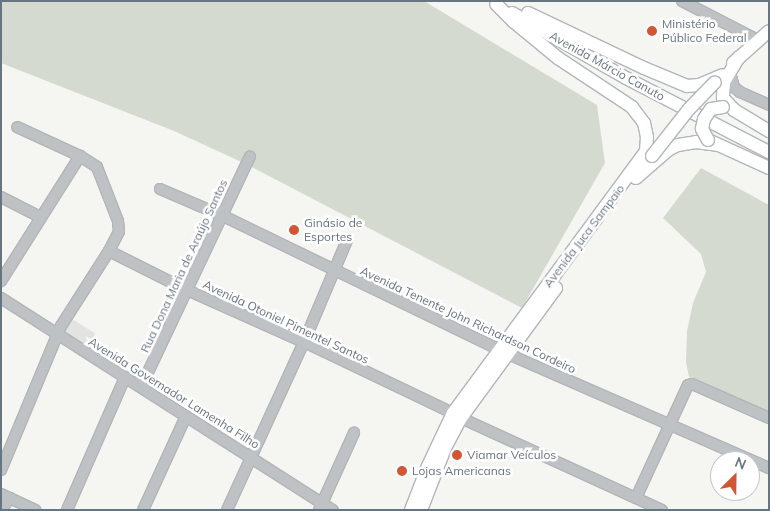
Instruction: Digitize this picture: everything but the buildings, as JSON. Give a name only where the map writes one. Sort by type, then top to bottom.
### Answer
[{"type":"main road","points":[[495,2],[687,86],[699,85],[722,77],[739,57],[769,31]]},
{"type":"main road","name":"Avenida Márcio Canuto","points":[[495,2],[626,78],[769,152]]},
{"type":"main road","name":"Avenida Juca Sampaio","points":[[411,510],[428,466],[457,416],[643,158],[646,151],[647,137],[644,123],[632,106],[558,58],[514,22],[495,2]]},
{"type":"main road","points":[[722,77],[722,93],[728,109]]},
{"type":"main road","name":"Avenida Juca Sampaio","points":[[504,351],[652,156],[722,77]]},
{"type":"main road","points":[[712,142],[702,129],[706,114],[711,109],[728,109],[769,131]]},
{"type":"main road","points":[[636,178],[668,150],[678,145],[696,142],[712,142],[769,168]]},
{"type":"main road","name":"Avenida Juca Sampaio","points":[[420,510],[457,416]]},
{"type":"street","points":[[682,1],[758,40]]},
{"type":"street","points":[[722,77],[740,92],[769,105]]},
{"type":"street","points":[[1,470],[61,326],[109,251],[118,232],[118,221],[97,167],[80,156],[17,127]]},
{"type":"street","points":[[1,282],[80,156]]},
{"type":"street","name":"Rua Dona Maria de Araújo Santos","points":[[141,387],[250,156]]},
{"type":"street","name":"Avenida Tenente John Richardson Cordeiro","points":[[160,189],[222,216],[504,351],[669,426],[769,468]]},
{"type":"street","points":[[1,197],[40,217]]},
{"type":"street","points":[[227,510],[304,342],[335,271],[346,240]]},
{"type":"street","name":"Avenida Otoniel Pimentel Santos","points":[[109,251],[187,290],[304,342],[457,416],[662,510]]},
{"type":"street","name":"Avenida Governador Lamenha Filho","points":[[1,298],[252,457],[320,506],[333,510]]},
{"type":"street","points":[[67,510],[125,377]]},
{"type":"street","points":[[636,498],[688,384],[692,384],[769,418]]},
{"type":"street","points":[[143,510],[186,416]]},
{"type":"street","points":[[320,506],[354,433]]},
{"type":"street","points":[[1,510],[6,496],[35,510]]},
{"type":"shaded area","points":[[1,1],[424,1],[597,105],[605,163],[522,308],[248,165],[174,131],[1,63]]},
{"type":"shaded area","points":[[701,168],[769,205],[769,417],[689,377],[686,362],[687,331],[693,303],[706,272],[701,254],[663,218]]},
{"type":"shaded area","points":[[69,317],[95,333],[86,348],[60,331]]},
{"type":"place","name":"Ministério Público Federal","points":[[652,31]]},
{"type":"place","name":"Ginásio de Esportes","points":[[294,230]]},
{"type":"place","name":"Viamar Veículos","points":[[457,455]]},
{"type":"place","name":"Lojas Americanas","points":[[402,471]]}]
